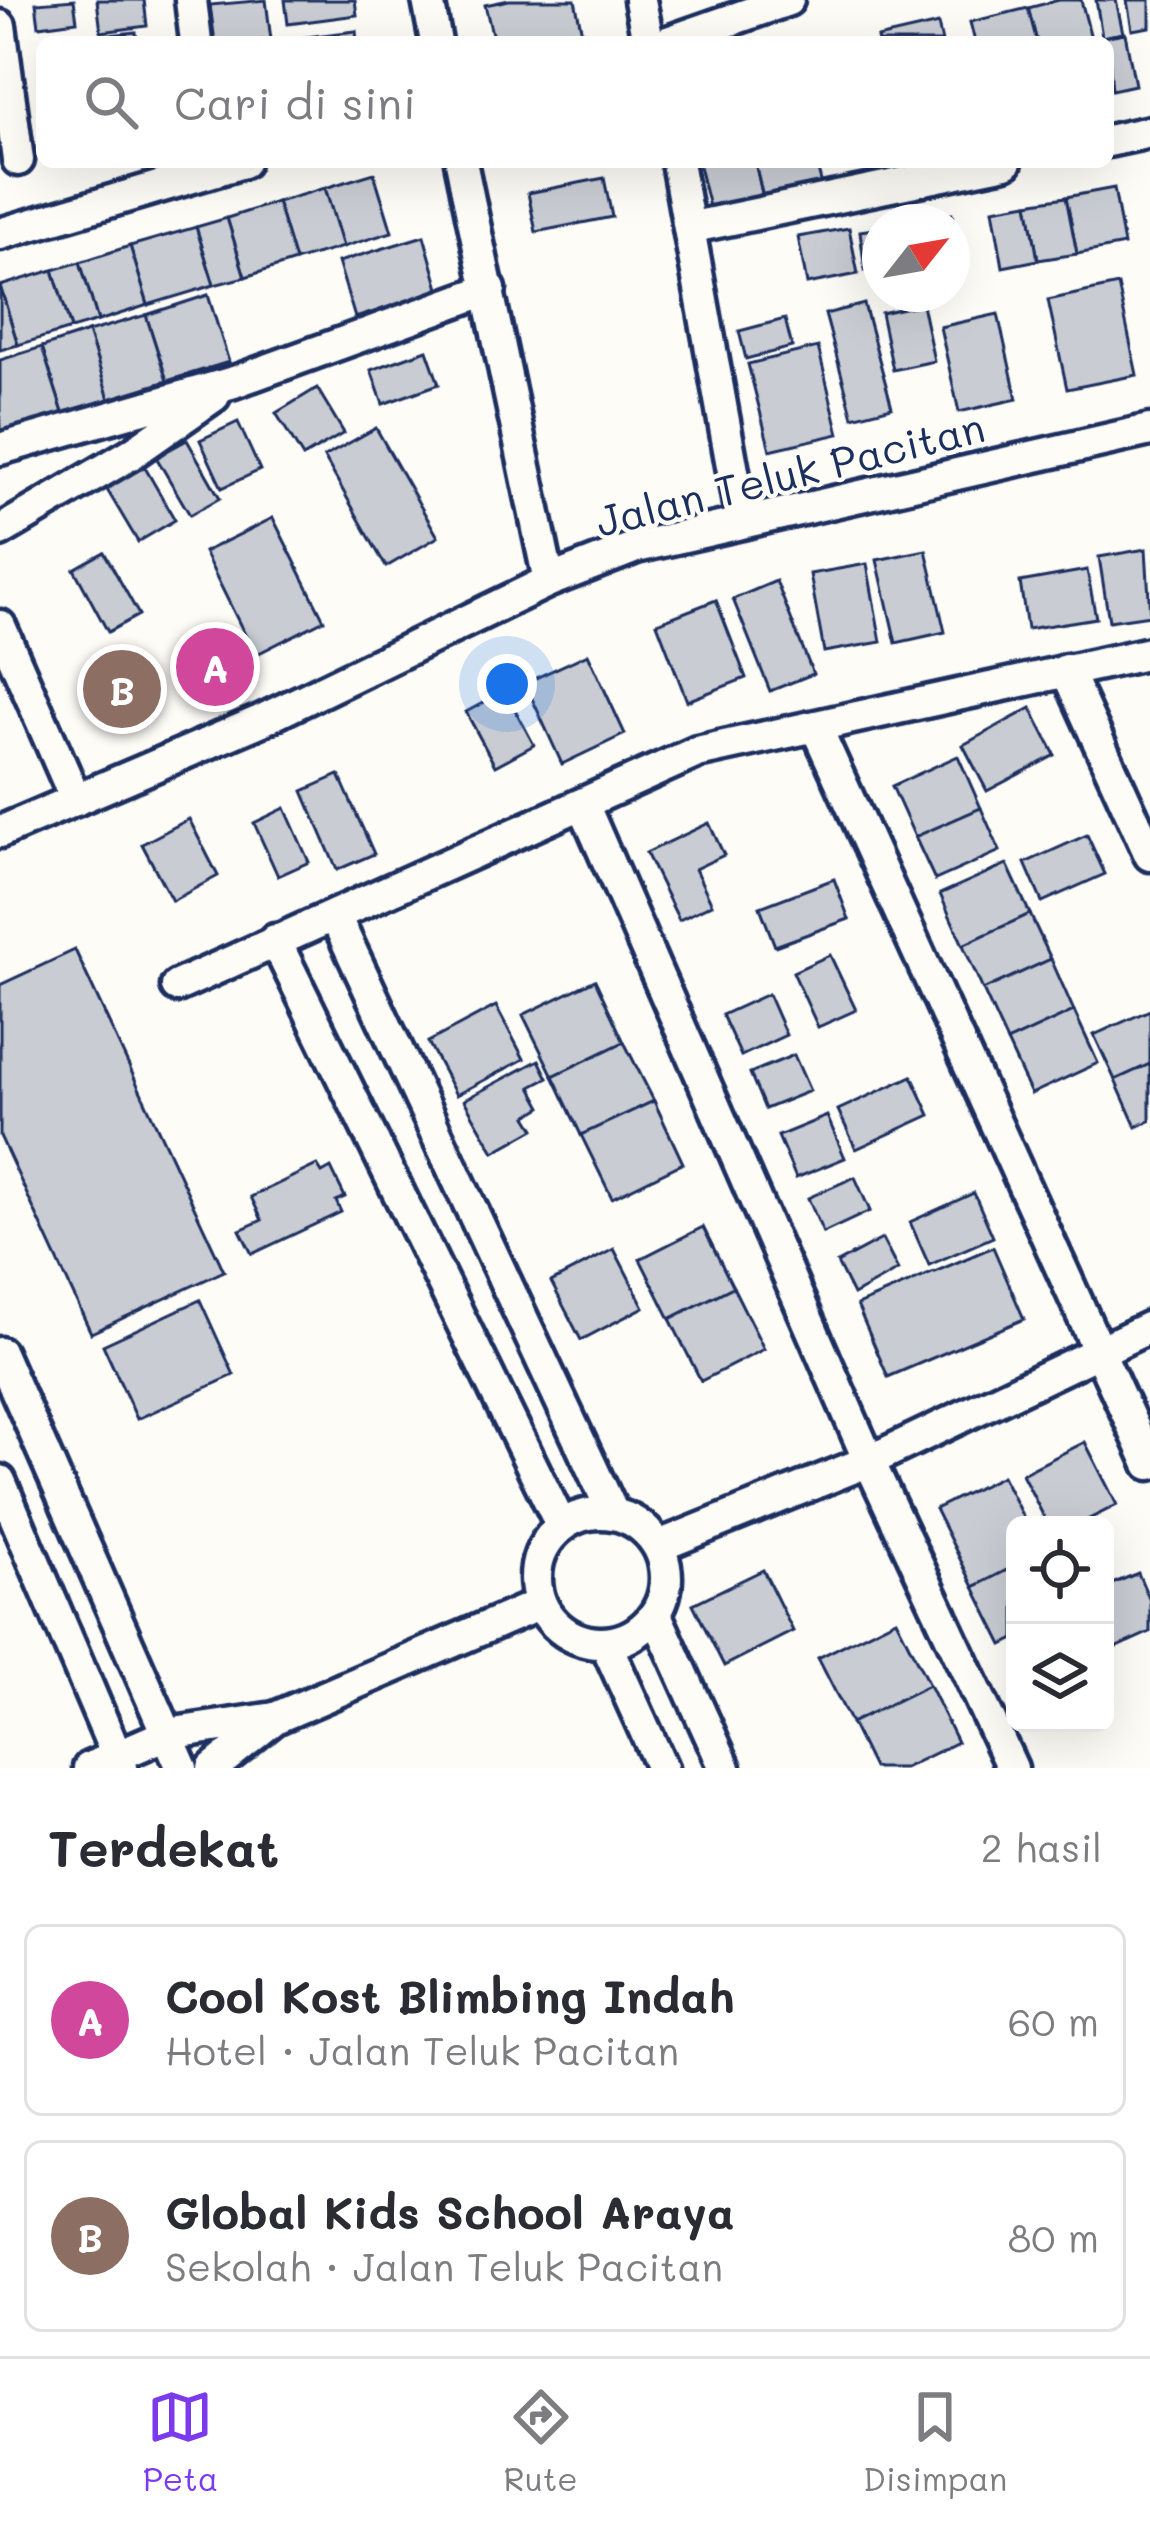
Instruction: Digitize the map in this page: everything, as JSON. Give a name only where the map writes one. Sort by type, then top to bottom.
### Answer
[{"type":"street","points":[[191,0],[195,36]]},
{"type":"street","points":[[428,0],[435,36]]},
{"type":"street","points":[[640,0],[647,36]]},
{"type":"street","points":[[685,36],[788,0]]},
{"type":"street","points":[[0,26],[20,160]]},
{"type":"street","points":[[1114,140],[1150,132]]},
{"type":"street","points":[[0,235],[214,168]]},
{"type":"street","points":[[462,168],[549,581]]},
{"type":"street","points":[[678,168],[693,227],[727,459],[742,520]]},
{"type":"street","points":[[693,227],[977,168]]},
{"type":"street","points":[[0,449],[234,382],[490,289]]},
{"type":"street","points":[[0,530],[131,454],[234,382]]},
{"type":"street","name":"Jalan Teluk Pacitan","points":[[0,832],[260,721],[549,581],[636,548],[1150,430]]},
{"type":"street","points":[[0,626],[76,800]]},
{"type":"street","points":[[177,986],[698,752],[1150,652]]},
{"type":"street","points":[[1066,670],[1150,855]]},
{"type":"street","points":[[817,727],[1150,1464]]},
{"type":"street","points":[[583,804],[869,1461],[1012,1768]]},
{"type":"street","points":[[334,916],[613,1513]]},
{"type":"street","points":[[275,940],[561,1525]]},
{"type":"street","points":[[659,1546],[869,1461],[1150,1327]]},
{"type":"street","points":[[4,1372],[182,1768]]},
{"type":"street","points":[[0,1480],[109,1764],[166,1734],[275,1718],[540,1604]]},
{"type":"street","points":[[613,1513],[640,1525],[659,1546],[666,1569],[656,1615],[634,1635],[606,1644],[567,1634],[540,1604],[537,1560],[561,1525],[586,1514],[613,1513]]},
{"type":"street","points":[[656,1615],[725,1768]]},
{"type":"street","points":[[606,1644],[662,1768]]},
{"type":"street","points":[[213,1768],[275,1718]]},
{"type":"building","points":[[74,0],[77,21],[39,26],[36,3]]},
{"type":"building","points":[[97,0],[144,0],[147,26],[101,32]]},
{"type":"building","points":[[266,0],[270,36],[214,36],[210,5]]},
{"type":"building","points":[[285,0],[355,0],[357,15],[288,24]]},
{"type":"building","points":[[509,0],[575,0],[582,33],[493,36],[485,5]]},
{"type":"building","points":[[1081,0],[1090,36],[1035,36],[1028,8]]},
{"type":"building","points":[[1096,0],[1116,0],[1123,33],[1102,36]]},
{"type":"building","points":[[1127,0],[1150,0],[1150,27],[1132,30]]},
{"type":"building","points":[[1028,8],[1035,36],[974,36],[970,22]]},
{"type":"building","points":[[938,24],[941,36],[886,36]]},
{"type":"building","points":[[356,31],[356,36],[314,36]]},
{"type":"building","points":[[1125,33],[1135,85],[1114,90],[1114,36],[1108,36]]},
{"type":"building","points":[[699,168],[756,168],[764,202],[711,215]]},
{"type":"building","points":[[756,168],[818,168],[823,189],[764,202]]},
{"type":"building","points":[[374,173],[392,232],[343,247],[325,188]]},
{"type":"building","points":[[604,178],[612,217],[536,232],[528,193]]},
{"type":"building","points":[[325,188],[343,247],[295,261],[277,202]]},
{"type":"building","points":[[1114,188],[1124,245],[1077,254],[1066,197]]},
{"type":"building","points":[[1066,197],[1077,254],[1038,260],[1028,203]]},
{"type":"building","points":[[277,202],[295,261],[245,277],[227,218]]},
{"type":"building","points":[[1028,203],[1038,260],[1003,267],[993,209]]},
{"type":"building","points":[[227,218],[245,277],[214,285],[196,227]]},
{"type":"building","points":[[196,227],[214,285],[148,305],[130,246]]},
{"type":"building","points":[[849,228],[858,274],[807,284],[798,237]]},
{"type":"building","points":[[424,236],[440,292],[355,318],[338,262]]},
{"type":"building","points":[[130,246],[148,305],[98,321],[80,262]]},
{"type":"building","points":[[80,262],[98,321],[71,329],[53,270]]},
{"type":"building","points":[[53,270],[71,329],[18,345],[0,286]]},
{"type":"building","points":[[1118,285],[1137,375],[1067,389],[1048,300]]},
{"type":"building","points":[[0,286],[18,345],[0,350]]},
{"type":"building","points":[[208,295],[229,362],[167,381],[146,315]]},
{"type":"building","points":[[862,305],[892,407],[853,417],[825,314]]},
{"type":"building","points":[[924,312],[934,361],[893,370],[881,313]]},
{"type":"building","points":[[998,314],[1017,399],[959,412],[940,327]]},
{"type":"building","points":[[146,315],[167,381],[109,399],[88,332]]},
{"type":"building","points":[[785,319],[792,347],[746,359],[739,331]]},
{"type":"building","points":[[88,332],[109,399],[63,413],[42,347]]},
{"type":"building","points":[[42,347],[63,413],[0,433],[0,360]]},
{"type":"building","points":[[818,347],[839,434],[770,450],[748,364]]},
{"type":"building","points":[[427,350],[439,384],[383,404],[371,370]]},
{"type":"building","points":[[317,388],[344,433],[303,457],[276,413]]},
{"type":"building","points":[[238,422],[260,470],[222,488],[200,440]]},
{"type":"building","points":[[376,428],[438,537],[386,567],[324,457]]},
{"type":"building","points":[[187,440],[220,498],[190,515],[156,457]]},
{"type":"building","points":[[144,466],[175,520],[138,542],[106,488]]},
{"type":"building","points":[[273,518],[324,620],[255,655],[204,552]]},
{"type":"building","points":[[1146,549],[1150,615],[1109,621],[1099,557]]},
{"type":"building","points":[[926,550],[945,632],[896,643],[877,560]]},
{"type":"building","points":[[104,552],[139,615],[108,632],[74,569]]},
{"type":"building","points":[[867,564],[881,642],[824,652],[810,574]]},
{"type":"building","points":[[1087,570],[1096,618],[1027,629],[1020,582]]},
{"type":"building","points":[[776,581],[813,674],[770,691],[733,599]]},
{"type":"building","points":[[716,600],[746,678],[687,701],[657,623]]},
{"type":"building","points":[[588,654],[625,734],[562,764],[525,683]]},
{"type":"building","points":[[505,691],[534,745],[495,766],[466,712]]},
{"type":"building","points":[[1031,708],[1055,755],[987,791],[963,745]]},
{"type":"building","points":[[958,756],[981,808],[915,837],[892,786]]},
{"type":"building","points":[[339,775],[374,854],[337,870],[303,791]]},
{"type":"building","points":[[285,808],[309,862],[278,876],[254,823]]},
{"type":"building","points":[[981,808],[1000,851],[935,880],[915,837]]},
{"type":"building","points":[[189,819],[218,876],[172,901],[142,844]]},
{"type":"building","points":[[709,823],[724,855],[695,869],[712,904],[679,920],[646,853]]},
{"type":"building","points":[[1087,835],[1105,874],[1042,902],[1025,863]]},
{"type":"building","points":[[1007,864],[1030,914],[963,945],[940,894]]},
{"type":"building","points":[[834,879],[849,919],[775,946],[760,907]]},
{"type":"building","points":[[1030,914],[1051,959],[983,990],[963,945]]},
{"type":"building","points":[[75,950],[224,1271],[91,1333],[0,1136],[0,985]]},
{"type":"building","points":[[830,955],[856,1010],[818,1027],[793,972]]},
{"type":"building","points":[[1051,959],[1074,1011],[1007,1042],[983,990]]},
{"type":"building","points":[[595,980],[624,1042],[553,1076],[523,1015]]},
{"type":"building","points":[[768,994],[786,1035],[741,1056],[722,1015]]},
{"type":"building","points":[[496,1006],[524,1059],[456,1095],[428,1042]]},
{"type":"building","points":[[1150,1010],[1150,1064],[1115,1080],[1094,1035]]},
{"type":"building","points":[[1074,1011],[1098,1063],[1031,1094],[1007,1042]]},
{"type":"building","points":[[624,1042],[654,1101],[581,1135],[553,1076]]},
{"type":"building","points":[[794,1055],[810,1091],[765,1109],[750,1073]]},
{"type":"building","points":[[539,1060],[548,1078],[531,1087],[542,1107],[527,1116],[535,1129],[494,1152],[464,1100]]},
{"type":"building","points":[[1150,1064],[1150,1121],[1136,1127],[1115,1080]]},
{"type":"building","points":[[912,1076],[930,1115],[856,1149],[838,1110]]},
{"type":"building","points":[[654,1101],[683,1163],[612,1198],[581,1135]]},
{"type":"building","points":[[827,1116],[845,1158],[796,1178],[778,1136]]},
{"type":"building","points":[[317,1165],[322,1173],[331,1168],[345,1197],[336,1201],[341,1212],[252,1254],[240,1230],[262,1220],[251,1197]]},
{"type":"building","points":[[855,1177],[870,1211],[823,1233],[808,1198]]},
{"type":"building","points":[[974,1193],[993,1237],[929,1265],[910,1222]]},
{"type":"building","points":[[703,1227],[733,1287],[670,1319],[640,1259]]},
{"type":"building","points":[[882,1239],[898,1270],[853,1295],[837,1263]]},
{"type":"building","points":[[993,1247],[1024,1319],[888,1377],[857,1305]]},
{"type":"building","points":[[614,1249],[644,1307],[581,1340],[551,1282]]},
{"type":"building","points":[[733,1287],[764,1349],[701,1381],[670,1319]]},
{"type":"building","points":[[200,1300],[234,1375],[137,1419],[103,1345]]},
{"type":"building","points":[[1085,1442],[1117,1505],[1095,1516],[1043,1516],[1022,1474]]},
{"type":"building","points":[[1002,1476],[1022,1516],[1006,1516],[1006,1571],[974,1587],[935,1509]]},
{"type":"building","points":[[763,1570],[793,1631],[724,1666],[693,1604]]},
{"type":"building","points":[[1006,1571],[1006,1644],[1003,1645],[974,1587]]},
{"type":"building","points":[[1138,1573],[1150,1601],[1150,1632],[1114,1648],[1114,1624],[1114,1583]]},
{"type":"building","points":[[896,1619],[929,1685],[851,1723],[818,1658]]},
{"type":"building","points":[[929,1685],[957,1742],[904,1768],[873,1768],[851,1723]]},
{"type":"place","name":"Cool Kost Blimbing Indah","points":[[215,667]]},
{"type":"place","name":"Global Kids School Araya","points":[[122,689]]}]
